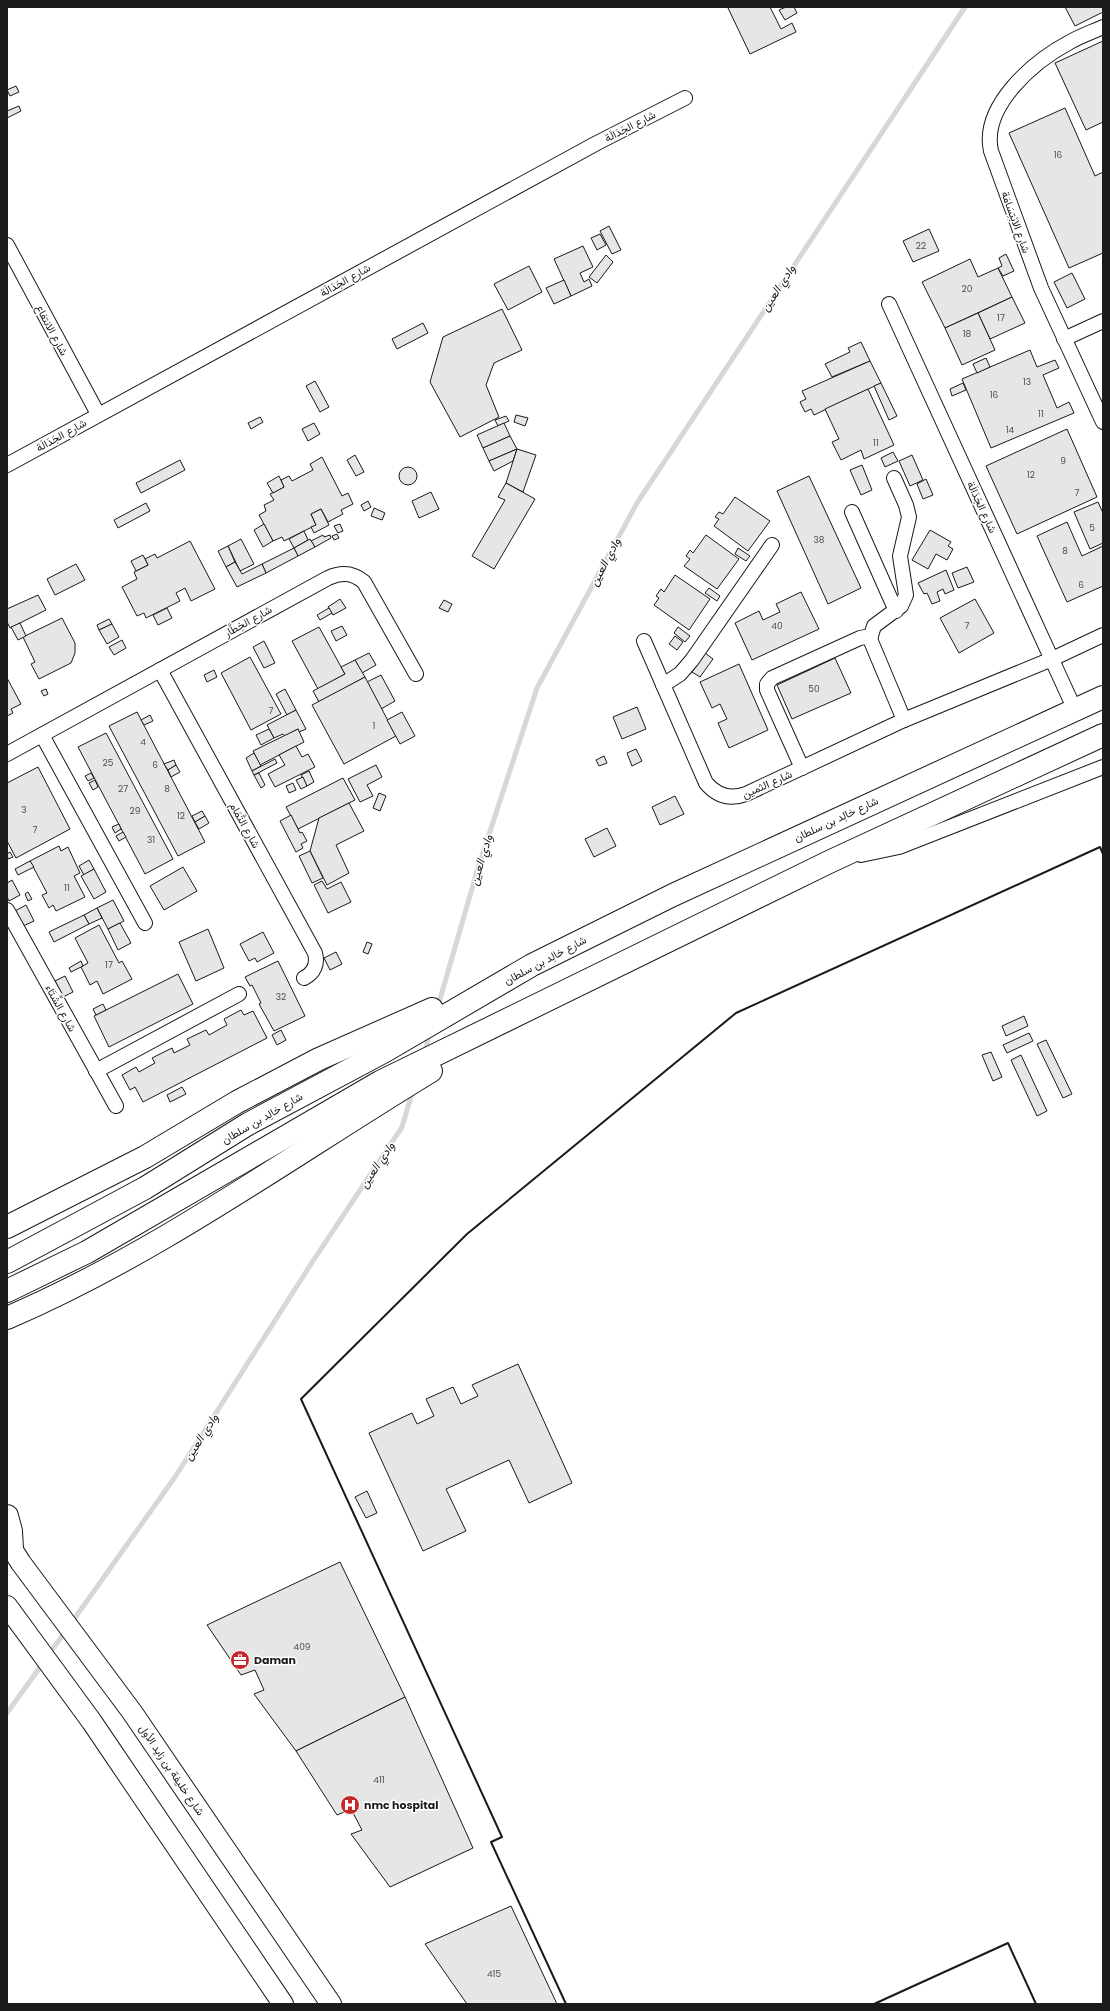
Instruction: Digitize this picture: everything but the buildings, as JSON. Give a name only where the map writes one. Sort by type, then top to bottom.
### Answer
[{"type":"main road","name":"شارع خالِد بن سلطان","points":[[7,1262],[145,1188],[248,1124],[384,1051],[532,965],[680,892],[1103,697]]},
{"type":"main road","points":[[7,1291],[87,1252],[380,1082],[829,862],[1103,735]]},
{"type":"main road","points":[[7,1227],[145,1157],[237,1102],[319,1059],[532,965]]},
{"type":"main road","points":[[7,1318],[127,1258],[547,1000]]},
{"type":"main road","points":[[7,1213],[61,1190],[111,1174]]},
{"type":"main road","points":[[7,1328],[77,1295],[127,1258]]},
{"type":"main road","points":[[7,1516],[11,1531],[12,1551]]},
{"type":"main road","name":"شارع خليفة بن زايد الأول","points":[[12,1551],[132,1712],[331,2004]]},
{"type":"main road","points":[[7,1606],[92,1722],[283,2004]]},
{"type":"street","name":"شارع الابْتِسَامَة","points":[[1103,27],[1070,42],[1033,68],[1017,84],[997,109],[993,118],[989,136],[991,151],[1026,250],[1064,339],[1103,422]]},
{"type":"street","name":"شارع الجَدَالَة","points":[[7,465],[597,143],[685,98]]},
{"type":"street","name":"شارع الانتفاع","points":[[7,245],[98,414]]},
{"type":"street","name":"شارع الجَدَالَة","points":[[889,304],[1075,710]]},
{"type":"street","points":[[1064,339],[1103,321]]},
{"type":"street","points":[[894,478],[906,505],[909,517],[900,556],[906,595],[901,606],[896,611],[877,622],[870,636],[904,720]]},
{"type":"street","points":[[852,512],[896,611]]},
{"type":"street","points":[[663,686],[680,674],[692,660],[772,544]]},
{"type":"street","name":"شارع الخِطَّار","points":[[7,754],[328,578],[342,573],[350,574],[364,582],[416,674]]},
{"type":"street","name":"شارع الثمين","points":[[644,641],[706,783],[712,790],[720,795],[738,797],[904,720],[1052,659],[1103,635]]},
{"type":"street","points":[[802,768],[767,690],[767,684],[772,678],[860,638],[870,636]]},
{"type":"street","name":"شارع التَّمَام","points":[[160,670],[315,952],[316,967],[313,972],[304,978]]},
{"type":"street","points":[[42,735],[145,924]]},
{"type":"street","points":[[829,862],[899,847],[1103,767]]},
{"type":"street","points":[[1083,776],[1096,775],[1103,777]]},
{"type":"street","name":"شارع الشِّتَاء","points":[[7,910],[116,1106]]},
{"type":"street","points":[[96,1071],[239,994]]},
{"type":"waterway","name":"وادي العين","points":[[438,1006],[478,868],[537,688],[637,503],[965,7]]},
{"type":"waterway","name":"وادي العين","points":[[424,1054],[430,1033]]},
{"type":"waterway","name":"وادي العين","points":[[72,1622],[175,1477],[313,1261],[402,1127],[413,1090]]},
{"type":"waterway","name":"وادي العين","points":[[48,1655],[66,1631]]},
{"type":"waterway","name":"وادي العين","points":[[7,1713],[43,1663]]},
{"type":"wall","points":[[566,2004],[491,1842],[502,1837],[301,1399],[467,1234],[736,1013],[1100,847],[1103,854]]},
{"type":"wall","points":[[874,2004],[1008,1943],[1036,2004]]},
{"type":"place","name":"Daman","points":[[240,1660]]},
{"type":"place","name":"nmc hospital","points":[[350,1805]]}]
